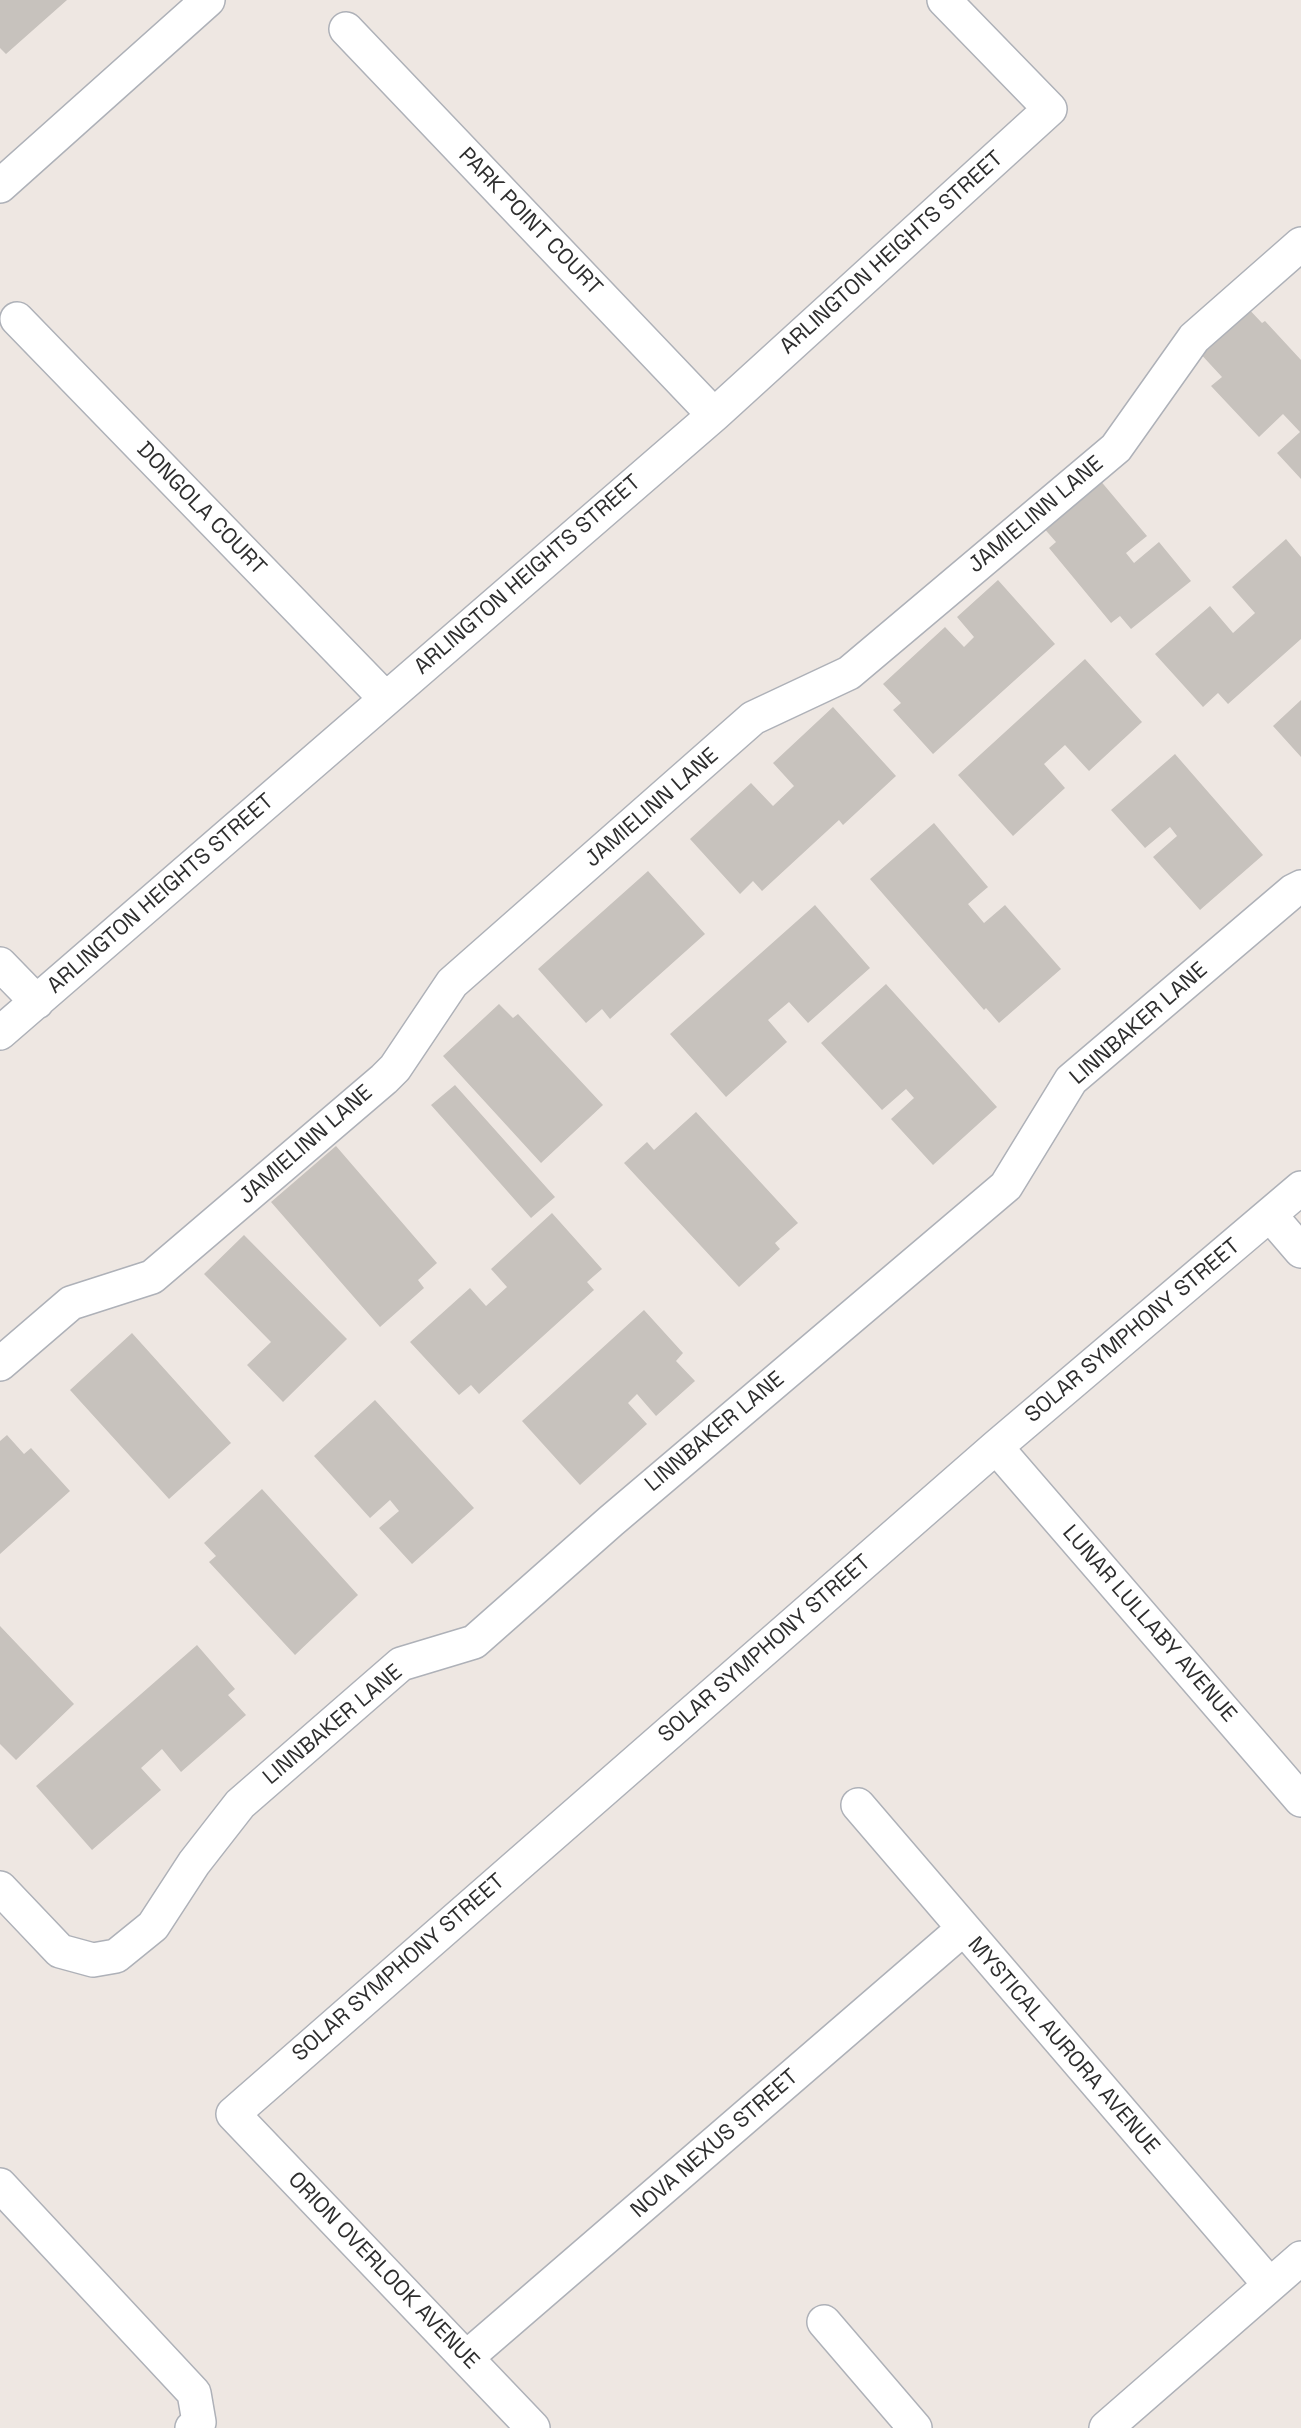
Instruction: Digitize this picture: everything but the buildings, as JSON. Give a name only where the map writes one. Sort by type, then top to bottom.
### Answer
[{"type":"street","points":[[0,186],[208,0]]},
{"type":"street","name":"ARLINGTON HEIGHTS STREET","points":[[0,1033],[714,415],[1050,109],[944,0]]},
{"type":"street","name":"PARK POINT COURT","points":[[346,29],[714,415]]},
{"type":"street","name":"JAMIELINN LANE","points":[[0,1364],[71,1303],[152,1277],[395,1068],[452,983],[753,718],[849,672],[1116,448],[1194,338],[1301,244]]},
{"type":"street","name":"DONGOLA COURT","points":[[17,319],[385,698]]},
{"type":"street","name":"LINNBAKER LANE","points":[[0,1888],[60,1951],[93,1960],[116,1956],[153,1926],[194,1863],[240,1804],[401,1664],[474,1642],[611,1521],[1006,1186],[1071,1080],[1293,891],[1301,887]]},
{"type":"street","points":[[0,964],[37,1002]]},
{"type":"street","name":"SOLAR SYMPHONY STREET","points":[[233,2114],[996,1448],[1301,1188]]},
{"type":"street","points":[[1270,1215],[1301,1251]]},
{"type":"street","name":"LUNAR LULLABY AVENUE","points":[[996,1448],[1301,1800]]},
{"type":"street","name":"MYSTICAL AURORA AVENUE","points":[[858,1805],[1270,2285]]},
{"type":"street","name":"NOVA NEXUS STREET","points":[[466,2358],[963,1929]]},
{"type":"street","name":"ORION OVERLOOK AVENUE","points":[[233,2114],[533,2428]]},
{"type":"street","points":[[0,2185],[194,2393],[199,2422],[192,2428]]},
{"type":"street","points":[[1106,2428],[1301,2258]]},
{"type":"street","points":[[824,2322],[915,2428]]}]
